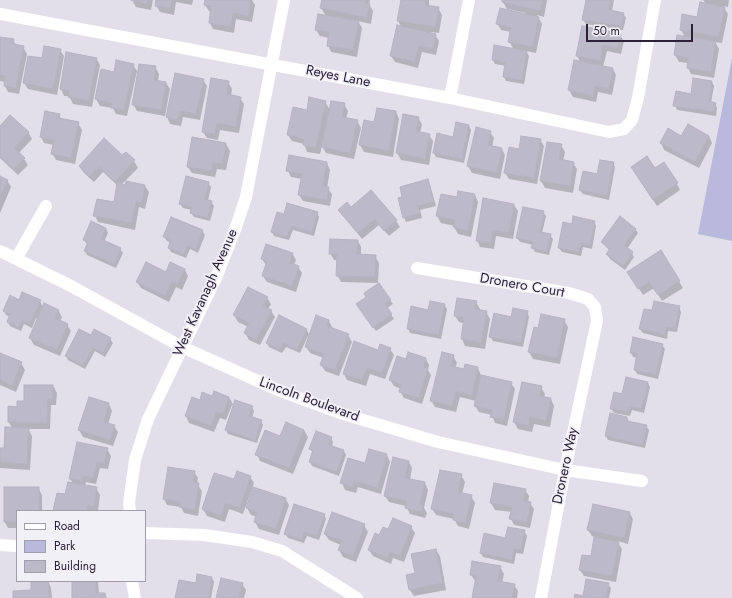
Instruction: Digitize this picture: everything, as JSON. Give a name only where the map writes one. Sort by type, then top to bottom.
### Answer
[{"type":"street","name":"West Kavanagh Avenue","points":[[130,510],[135,460],[148,419],[216,278],[246,197],[284,0]]},
{"type":"street","points":[[450,98],[469,0]]},
{"type":"street","name":"Reyes Lane","points":[[0,14],[450,98],[610,132],[624,128],[632,120],[641,81],[655,0]]},
{"type":"street","points":[[16,259],[46,206]]},
{"type":"street","name":"Lincoln Boulevard","points":[[0,251],[71,286],[182,347],[278,390],[343,414],[438,442],[565,470],[642,481]]},
{"type":"street","name":"Dronero Court","points":[[417,268],[569,294],[588,299],[595,307],[597,321],[594,335]]},
{"type":"street","name":"Dronero Way","points":[[540,598],[565,470],[594,335]]},
{"type":"street","points":[[146,533],[204,534],[252,542],[282,551],[357,598]]},
{"type":"street","points":[[0,545],[16,546]]},
{"type":"street","points":[[132,582],[135,598]]},
{"type":"green space","points":[[732,58],[732,241],[698,234]]},
{"type":"building","points":[[131,0],[148,0],[147,4]]},
{"type":"building","points":[[156,0],[172,0],[171,8],[155,6]]},
{"type":"building","points":[[205,0],[251,0],[249,16],[233,13],[231,27],[209,23],[211,6],[204,5]]},
{"type":"building","points":[[322,0],[365,0],[365,3],[370,4],[367,18],[320,8]]},
{"type":"building","points":[[401,0],[426,0],[425,5],[439,7],[436,27],[397,21]]},
{"type":"building","points":[[502,0],[543,0],[540,11],[502,2]]},
{"type":"building","points":[[586,0],[611,0],[609,10],[624,13],[621,26],[582,20]]},
{"type":"building","points":[[700,2],[725,7],[719,37],[680,30],[682,14],[697,17]]},
{"type":"building","points":[[500,8],[539,17],[533,47],[508,42],[511,27],[496,24]]},
{"type":"building","points":[[318,14],[359,21],[353,50],[327,46],[329,32],[315,30]]},
{"type":"building","points":[[397,25],[436,34],[433,49],[419,46],[415,62],[390,56]]},
{"type":"building","points":[[582,26],[621,34],[618,48],[603,45],[600,61],[576,56]]},
{"type":"building","points":[[677,35],[716,41],[711,72],[687,68],[688,58],[674,55]]},
{"type":"building","points":[[0,37],[14,39],[13,44],[24,46],[16,88],[4,86],[5,76],[0,75]]},
{"type":"building","points":[[494,45],[527,51],[522,80],[503,77],[505,63],[492,60]]},
{"type":"building","points":[[44,46],[61,49],[53,89],[23,83],[28,56],[42,58]]},
{"type":"building","points":[[66,52],[97,58],[89,101],[68,97],[69,91],[60,89]]},
{"type":"building","points":[[116,60],[134,64],[124,110],[111,108],[112,103],[95,99],[101,69],[114,72]]},
{"type":"building","points":[[574,60],[613,68],[609,89],[595,86],[593,96],[568,90]]},
{"type":"building","points":[[139,64],[156,66],[154,80],[166,82],[162,110],[132,105]]},
{"type":"building","points":[[175,73],[204,79],[196,114],[180,111],[178,120],[166,117]]},
{"type":"building","points":[[211,78],[229,81],[227,94],[241,97],[236,127],[217,123],[215,134],[202,132]]},
{"type":"building","points":[[693,78],[712,81],[709,101],[716,103],[714,112],[673,106],[676,91],[691,94]]},
{"type":"building","points":[[309,97],[326,101],[316,148],[303,145],[304,139],[287,135],[293,107],[307,110]]},
{"type":"building","points":[[331,101],[345,103],[342,117],[358,120],[350,153],[321,147]]},
{"type":"building","points":[[377,108],[396,111],[389,151],[359,145],[364,120],[374,122]]},
{"type":"building","points":[[45,111],[60,114],[59,118],[79,122],[71,158],[51,154],[54,140],[40,137]]},
{"type":"building","points":[[403,114],[419,117],[416,131],[430,134],[425,159],[396,153]]},
{"type":"building","points":[[10,115],[29,132],[14,148],[25,158],[14,169],[0,156],[0,126]]},
{"type":"building","points":[[456,122],[469,125],[462,159],[433,153],[437,133],[453,137]]},
{"type":"building","points":[[688,124],[709,136],[695,162],[660,143],[668,128],[681,136]]},
{"type":"building","points":[[476,127],[491,131],[488,145],[502,148],[497,173],[467,166]]},
{"type":"building","points":[[521,136],[541,139],[534,178],[504,173],[509,147],[519,149]]},
{"type":"building","points":[[192,137],[226,143],[223,164],[213,163],[212,171],[187,167]]},
{"type":"building","points":[[104,138],[122,155],[126,152],[135,160],[115,182],[99,167],[89,177],[79,166]]},
{"type":"building","points":[[547,142],[562,144],[559,159],[574,162],[570,186],[540,181]]},
{"type":"building","points":[[289,155],[327,162],[323,186],[329,187],[327,200],[298,195],[302,174],[286,171]]},
{"type":"building","points":[[647,156],[655,168],[664,162],[678,183],[653,200],[631,167]]},
{"type":"building","points":[[600,160],[614,162],[607,196],[579,190],[583,171],[597,174]]},
{"type":"building","points":[[0,176],[8,180],[0,198]]},
{"type":"building","points":[[186,176],[209,182],[205,199],[212,201],[208,218],[190,213],[192,207],[179,204]]},
{"type":"building","points":[[428,179],[434,202],[418,206],[420,213],[403,218],[398,198],[402,197],[400,187]]},
{"type":"building","points":[[126,181],[145,185],[142,203],[136,201],[132,223],[93,216],[97,199],[114,202],[117,183],[125,185]]},
{"type":"building","points":[[371,190],[397,220],[384,231],[375,219],[358,233],[338,210],[347,202],[351,207]]},
{"type":"building","points":[[458,191],[475,194],[468,231],[453,227],[455,220],[436,216],[441,194],[457,197]]},
{"type":"building","points":[[483,198],[514,204],[509,233],[493,230],[490,243],[476,241]]},
{"type":"building","points":[[287,203],[318,212],[312,232],[291,226],[287,237],[271,232],[277,212],[284,214]]},
{"type":"building","points":[[523,207],[544,211],[540,232],[551,234],[547,252],[531,248],[533,242],[516,238]]},
{"type":"building","points":[[573,216],[595,221],[590,245],[581,243],[579,252],[558,248],[563,222],[572,224]]},
{"type":"building","points":[[620,216],[636,229],[624,245],[633,252],[623,266],[606,254],[610,249],[601,242]]},
{"type":"building","points":[[171,217],[203,230],[196,249],[187,246],[184,254],[168,248],[171,240],[163,237]]},
{"type":"building","points":[[91,221],[106,228],[101,239],[121,248],[114,264],[84,251],[88,242],[83,240]]},
{"type":"building","points":[[330,239],[358,240],[357,254],[376,255],[375,277],[336,276],[337,254],[329,254]]},
{"type":"building","points":[[266,244],[293,253],[290,263],[299,266],[292,286],[262,276],[267,261],[261,259]]},
{"type":"building","points":[[661,250],[680,281],[658,295],[649,282],[638,289],[627,272]]},
{"type":"building","points":[[146,262],[166,272],[170,262],[185,269],[178,284],[172,282],[165,296],[136,282]]},
{"type":"building","points":[[379,283],[391,300],[385,304],[392,314],[373,328],[356,304],[366,297],[364,293]]},
{"type":"building","points":[[248,287],[268,297],[263,306],[272,310],[256,340],[244,333],[249,323],[233,315]]},
{"type":"building","points":[[22,292],[41,300],[30,324],[22,321],[19,328],[7,322],[10,314],[3,311],[10,295],[19,300]]},
{"type":"building","points":[[457,298],[477,301],[475,309],[487,311],[481,343],[461,339],[464,317],[454,316]]},
{"type":"building","points":[[430,301],[445,304],[439,335],[407,329],[411,306],[428,310]]},
{"type":"building","points":[[654,301],[680,306],[675,328],[666,327],[665,335],[639,329],[644,309],[652,310]]},
{"type":"building","points":[[44,303],[59,310],[55,318],[68,324],[57,350],[29,338]]},
{"type":"building","points":[[513,308],[528,311],[521,343],[489,337],[494,313],[511,317]]},
{"type":"building","points":[[541,314],[565,319],[557,358],[528,352],[534,327],[538,328]]},
{"type":"building","points":[[279,315],[307,329],[297,350],[283,343],[280,350],[266,343]]},
{"type":"building","points":[[316,315],[329,320],[327,326],[349,334],[335,370],[320,365],[324,354],[305,347]]},
{"type":"building","points":[[79,329],[91,335],[94,329],[111,338],[103,353],[93,348],[83,366],[65,356]]},
{"type":"building","points":[[633,337],[663,344],[656,375],[634,370],[637,354],[630,353]]},
{"type":"building","points":[[354,341],[378,350],[380,344],[391,348],[382,373],[367,368],[362,380],[343,374]]},
{"type":"building","points":[[408,352],[426,358],[424,367],[428,368],[419,398],[399,392],[401,384],[389,380],[397,356],[406,359]]},
{"type":"building","points":[[442,352],[454,355],[451,366],[464,369],[465,364],[478,367],[472,395],[456,391],[452,406],[430,401]]},
{"type":"building","points":[[0,353],[22,362],[12,386],[0,380]]},
{"type":"building","points":[[481,375],[512,382],[504,420],[490,417],[492,410],[474,406]]},
{"type":"building","points":[[626,377],[648,382],[642,409],[630,407],[628,412],[610,409],[614,392],[622,394]]},
{"type":"building","points":[[522,382],[542,386],[540,396],[551,398],[546,421],[530,417],[529,426],[513,422]]},
{"type":"building","points":[[24,385],[53,385],[53,399],[48,399],[47,423],[8,422],[8,406],[17,407],[17,401],[24,401]]},
{"type":"building","points":[[214,391],[229,397],[223,414],[216,412],[211,426],[185,416],[192,397],[200,400],[202,392],[212,396]]},
{"type":"building","points":[[89,397],[109,403],[104,422],[115,425],[110,440],[78,430]]},
{"type":"building","points":[[235,400],[253,406],[249,416],[262,420],[255,440],[225,430]]},
{"type":"building","points":[[610,413],[627,417],[627,421],[647,425],[643,445],[605,436]]},
{"type":"building","points":[[286,422],[304,430],[289,468],[255,455],[265,430],[280,436]]},
{"type":"building","points":[[5,427],[29,428],[27,464],[0,462],[0,448],[4,448]]},
{"type":"building","points":[[316,431],[332,437],[329,445],[344,450],[337,472],[309,462],[313,450],[309,449]]},
{"type":"building","points":[[77,442],[108,448],[104,463],[97,462],[93,478],[83,476],[82,481],[69,479]]},
{"type":"building","points":[[369,449],[387,454],[378,488],[354,481],[353,487],[340,483],[348,458],[365,463]]},
{"type":"building","points":[[393,457],[409,461],[405,478],[425,482],[420,504],[423,505],[422,512],[405,508],[406,501],[384,496]]},
{"type":"building","points":[[168,467],[195,471],[193,482],[199,483],[195,510],[179,507],[180,502],[163,499]]},
{"type":"building","points":[[440,470],[462,474],[458,492],[472,495],[466,523],[453,520],[454,514],[431,509]]},
{"type":"building","points":[[237,471],[251,476],[240,508],[225,503],[221,516],[202,509],[214,473],[234,479]]},
{"type":"building","points":[[68,482],[97,487],[94,507],[88,505],[87,510],[53,510],[57,493],[65,494]]},
{"type":"building","points":[[494,483],[526,489],[523,501],[531,502],[527,522],[509,519],[512,507],[490,503]]},
{"type":"building","points":[[4,487],[39,487],[39,510],[16,510],[16,522],[4,522]]},
{"type":"building","points":[[253,487],[286,498],[276,529],[254,522],[257,512],[246,508]]},
{"type":"building","points":[[294,504],[325,514],[317,536],[304,532],[302,540],[284,534]]},
{"type":"building","points":[[593,504],[630,512],[624,538],[587,530]]},
{"type":"building","points":[[332,512],[365,524],[353,556],[338,550],[342,541],[324,534]]},
{"type":"building","points":[[393,518],[412,526],[400,556],[390,552],[387,558],[368,550],[375,533],[379,535],[383,527],[388,529]]},
{"type":"building","points":[[508,527],[525,530],[521,550],[514,549],[512,560],[480,553],[484,533],[505,538]]},
{"type":"building","points":[[594,537],[619,542],[612,576],[579,570],[582,555],[591,556]]},
{"type":"building","points":[[436,549],[443,583],[409,590],[406,575],[415,573],[411,554]]},
{"type":"building","points":[[472,561],[501,566],[498,581],[515,584],[512,598],[472,598],[476,576],[470,575]]},
{"type":"building","points":[[197,574],[212,577],[209,598],[175,598],[179,580],[196,583]]},
{"type":"building","points":[[221,578],[243,583],[239,598],[216,598]]},
{"type":"building","points":[[586,579],[609,583],[606,598],[574,598],[575,594],[583,596]]},
{"type":"building","points":[[31,582],[48,582],[49,598],[13,598],[13,591],[31,590]]},
{"type":"building","points":[[72,582],[96,582],[96,593],[105,593],[106,598],[72,598]]}]
